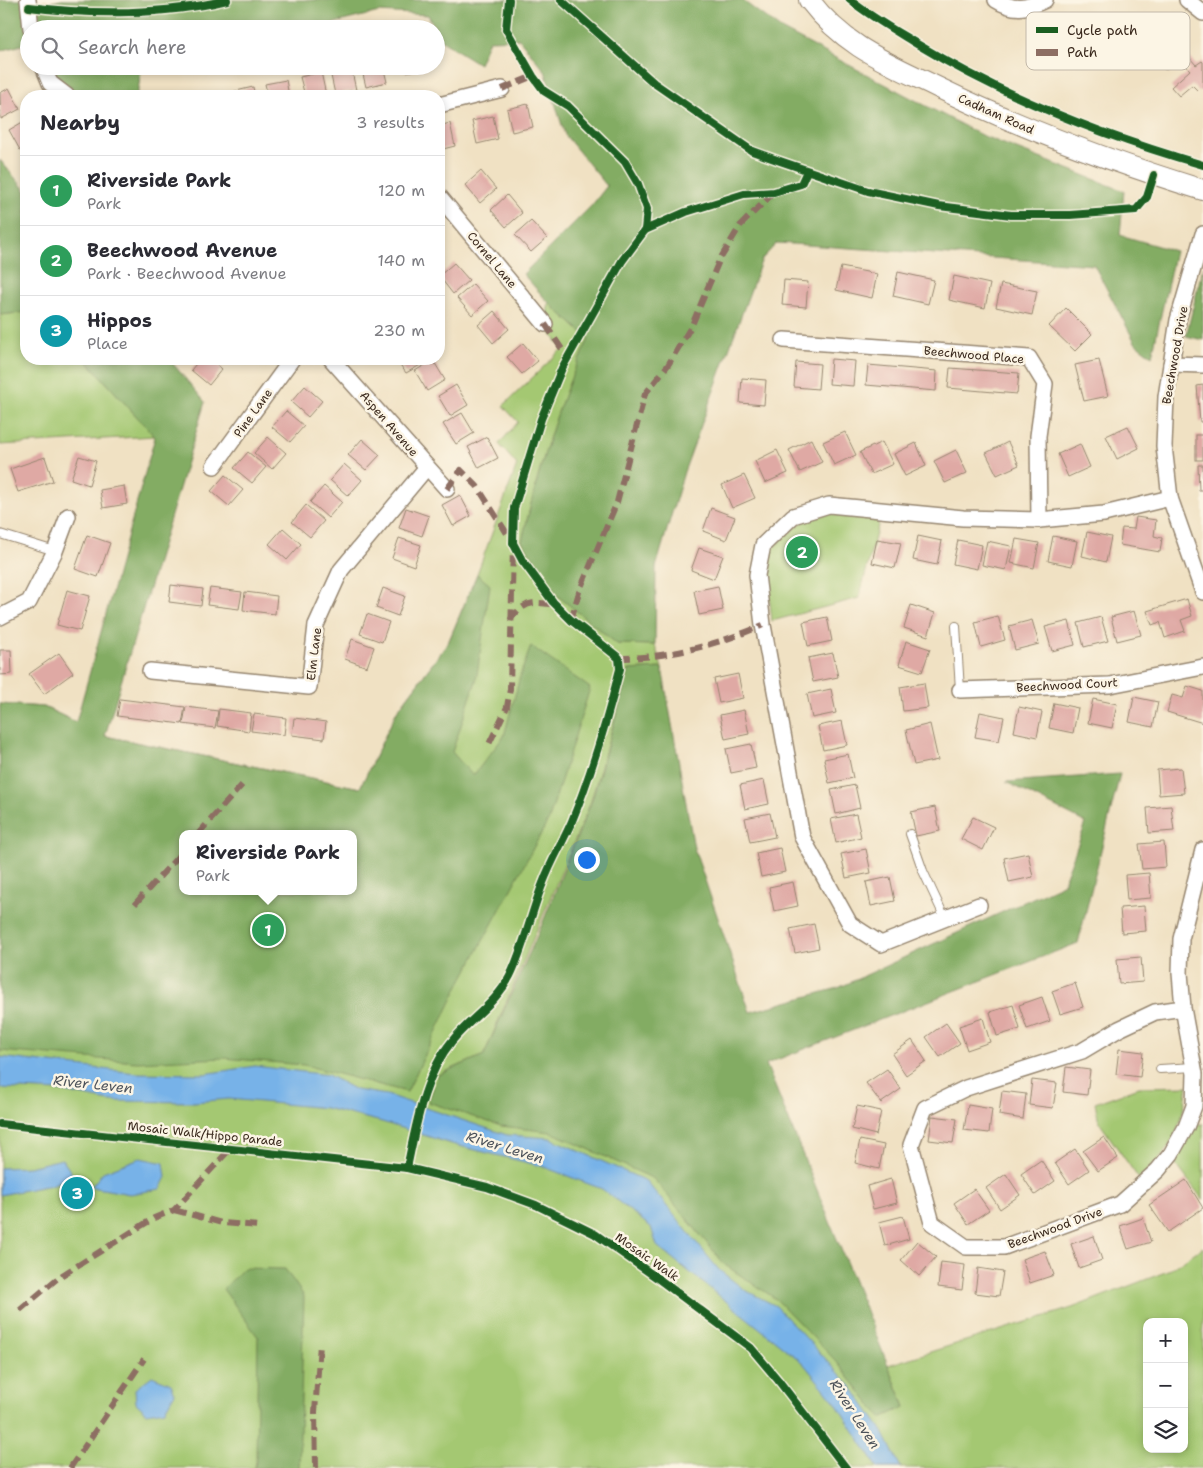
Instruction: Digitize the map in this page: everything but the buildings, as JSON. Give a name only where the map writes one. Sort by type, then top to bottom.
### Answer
[{"type":"street","points":[[28,0],[30,20]]},
{"type":"street","name":"Cadham Road","points":[[809,0],[826,22],[866,52],[978,107],[1107,159],[1203,190]]},
{"type":"street","points":[[996,0],[1008,6],[1018,8],[1028,7],[1045,0]]},
{"type":"street","points":[[1187,0],[1203,13]]},
{"type":"street","points":[[47,75],[50,83],[60,90]]},
{"type":"street","points":[[445,103],[502,89]]},
{"type":"street","name":"Cornel Lane","points":[[445,203],[545,324]]},
{"type":"street","name":"Beechwood Drive","points":[[1203,234],[1178,320],[1166,397],[1164,446],[1170,498],[1203,592]]},
{"type":"street","name":"Beechwood Place","points":[[784,340],[1029,358],[1045,384],[1038,436],[1040,520]]},
{"type":"street","points":[[1172,364],[1203,365]]},
{"type":"street","name":"Pine Lane","points":[[214,466],[288,365]]},
{"type":"street","name":"Aspen Avenue","points":[[336,365],[447,489]]},
{"type":"street","name":"Elm Lane","points":[[150,671],[309,687],[316,625],[341,570],[426,467]]},
{"type":"street","points":[[979,905],[880,944],[850,924],[802,837],[763,625],[757,575],[763,544],[793,516],[829,505],[963,518],[1040,520],[1104,514],[1170,498]]},
{"type":"street","points":[[0,618],[29,602],[55,551],[68,516]]},
{"type":"street","name":"Beechwood Court","points":[[960,690],[1110,685],[1203,667]]},
{"type":"street","name":"Beechwood Drive","points":[[1183,1008],[1156,1012],[1119,1028],[1082,1051],[966,1088],[925,1108],[911,1145],[932,1224],[966,1247],[1004,1247],[1120,1204],[1158,1170],[1171,1154],[1186,1127],[1194,1106],[1194,1067],[1183,1008],[1180,973],[1181,939],[1203,850]]},
{"type":"lane","points":[[0,534],[55,551]]},
{"type":"lane","points":[[956,626],[960,690]]},
{"type":"lane","points":[[910,834],[923,872],[945,918]]},
{"type":"lane","points":[[1160,1068],[1194,1067]]},
{"type":"green space","points":[[0,0],[28,0],[29,7],[62,0],[742,0],[781,29],[981,135],[1124,191],[1120,235],[1175,251],[1152,356],[1136,344],[1094,265],[777,243],[762,259],[684,472],[656,567],[655,645],[617,644],[559,597],[522,541],[535,489],[558,413],[589,339],[549,303],[523,274],[592,205],[607,186],[565,135],[545,71],[519,39],[489,40],[479,64],[445,43],[445,20],[431,20],[428,15],[379,12],[347,20],[20,20],[20,45],[0,51]]},
{"type":"green space","points":[[50,75],[140,75],[138,90],[62,90]]},
{"type":"green space","points":[[0,160],[20,184],[20,313],[0,315]]},
{"type":"green space","points":[[1203,267],[1203,340],[1186,336]]},
{"type":"green space","points":[[549,303],[589,339],[558,413],[535,489],[522,541],[617,644],[655,645],[662,668],[629,670],[590,804],[484,1055],[438,1075],[627,1144],[905,1407],[888,1365],[1072,1308],[1168,1271],[1203,1247],[1203,1468],[901,1468],[898,1463],[899,1468],[0,1468],[0,704],[44,707],[105,736],[360,788],[397,711],[448,643],[477,574],[517,465],[499,444],[518,422],[503,406],[562,349],[545,324]]},
{"type":"green space","points":[[20,313],[20,365],[90,365],[155,436],[0,445],[0,315]]},
{"type":"green space","points":[[90,365],[174,365],[205,402],[105,736],[360,788],[397,711],[448,643],[477,574],[490,585],[476,681],[452,752],[473,776],[504,736],[521,673],[531,646],[590,688],[549,819],[459,985],[407,1092],[304,1065],[224,1058],[137,1062],[0,1051],[0,704],[44,707],[76,722],[155,437]]},
{"type":"green space","points":[[831,513],[880,518],[859,598],[772,621],[767,576],[772,548],[803,521]]},
{"type":"green space","points":[[662,668],[694,848],[750,1012],[838,988],[1063,884],[1086,823],[1006,782],[1120,774],[1078,943],[766,1064],[905,1407],[881,1418],[836,1361],[776,1299],[725,1265],[654,1179],[551,1132],[501,1126],[428,1102],[438,1075],[484,1055],[540,929],[592,800],[629,670]]},
{"type":"green space","points":[[1188,1086],[1182,1114],[1174,1137],[1160,1158],[1139,1179],[1099,1122],[1095,1103],[1139,1087]]},
{"type":"green space","points":[[1196,1124],[1203,1124],[1203,1200],[1175,1163]]},
{"type":"green space","points":[[244,1268],[285,1269],[304,1296],[299,1468],[254,1468],[256,1463],[258,1337],[223,1289]]},
{"type":"water","name":"River Leven","points":[[0,1057],[136,1073],[204,1074],[255,1066],[328,1075],[356,1090],[387,1095],[507,1135],[550,1138],[646,1181],[719,1270],[745,1290],[776,1306],[851,1386],[882,1430],[901,1468],[878,1468],[835,1402],[803,1363],[657,1246],[651,1227],[602,1189],[541,1166],[455,1145],[382,1122],[325,1108],[229,1099],[194,1102],[109,1101],[59,1091],[0,1088]]},
{"type":"water","points":[[140,1158],[164,1163],[166,1177],[160,1189],[130,1194],[91,1187],[103,1172]]},
{"type":"water","points":[[62,1159],[73,1175],[52,1185],[0,1195],[0,1168],[29,1167]]},
{"type":"water","points":[[152,1376],[171,1384],[175,1393],[165,1410],[147,1413],[136,1403],[135,1389]]},
{"type":"marked path","points":[[502,89],[533,76]]},
{"type":"marked path","points":[[571,620],[579,592],[617,502],[645,394],[668,365],[692,325],[719,261],[740,226],[774,192]]},
{"type":"marked path","points":[[545,324],[568,358]]},
{"type":"marked path","points":[[447,489],[461,470],[477,486],[513,543],[510,689],[507,707],[489,744]]},
{"type":"marked path","points":[[510,620],[520,609],[530,604],[556,605]]},
{"type":"marked path","points":[[619,658],[656,656],[692,649],[728,639],[763,625]]},
{"type":"marked path","points":[[202,830],[242,785]]},
{"type":"marked path","points":[[135,904],[179,855]]},
{"type":"marked path","points":[[20,1310],[59,1277],[154,1218],[174,1210],[231,1148]]},
{"type":"marked path","points":[[174,1210],[222,1223],[260,1226]]},
{"type":"marked path","points":[[316,1468],[315,1412],[320,1344]]},
{"type":"marked path","points":[[70,1468],[144,1359]]},
{"type":"cycle path","points":[[29,7],[53,10],[128,12],[179,9],[227,0]]},
{"type":"cycle path","points":[[407,1168],[422,1102],[434,1069],[452,1041],[498,994],[515,965],[546,875],[572,821],[586,784],[620,669],[619,658],[571,620],[553,602],[522,560],[513,543],[514,508],[541,419],[562,368],[622,261],[645,230],[647,209],[638,184],[625,162],[568,106],[544,91],[533,76],[506,29],[509,0]]},
{"type":"cycle path","points":[[561,0],[654,83],[752,151],[868,191],[939,206],[1011,215],[1070,215],[1136,210],[1147,197],[1154,175]]},
{"type":"cycle path","points":[[850,0],[917,44],[985,82],[1092,128],[1203,165]]},
{"type":"cycle path","points":[[645,230],[686,212],[744,194],[774,192],[801,184],[807,171]]},
{"type":"cycle path","name":"Mosaic Walk/Hippo Parade","points":[[0,1124],[407,1168],[487,1187],[536,1205],[595,1234],[751,1348],[846,1468]]},
{"type":"place","name":"Beechwood Avenue","points":[[802,552]]},
{"type":"place","name":"Riverside Park","points":[[268,930]]},
{"type":"place","name":"Hippos","points":[[77,1193]]}]
